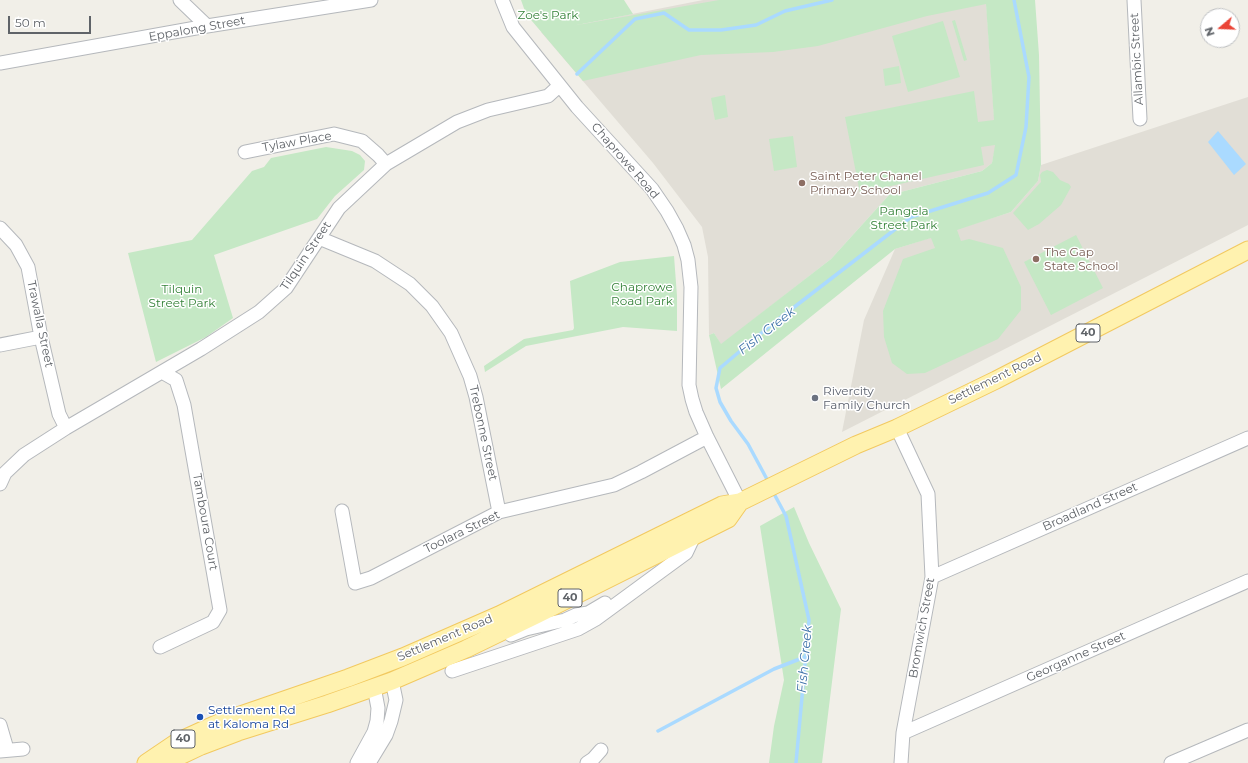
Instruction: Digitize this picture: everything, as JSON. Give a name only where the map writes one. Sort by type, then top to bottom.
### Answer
[{"type":"main road","name":"Settlement Road","points":[[146,763],[174,744],[223,721],[403,657],[499,615],[722,505],[740,502],[856,445],[897,428],[1010,373],[1248,250]]},
{"type":"main road","name":"Settlement Road","points":[[165,763],[201,746],[238,732],[327,704],[392,681],[466,649],[728,519],[740,502]]},
{"type":"main road","points":[[594,569],[628,560],[681,534],[689,533],[694,536]]},
{"type":"main road","points":[[374,687],[376,667],[387,673],[392,681]]},
{"type":"street","points":[[180,0],[208,26]]},
{"type":"street","name":"Eppalong Street","points":[[0,63],[355,1],[371,0]]},
{"type":"street","name":"Chaprowe Road","points":[[502,0],[513,27],[559,86],[652,189],[677,229],[684,244],[688,260],[691,287],[689,385],[696,412],[740,502]]},
{"type":"street","name":"Allambic Street","points":[[1134,0],[1140,119]]},
{"type":"street","name":"Tilquin Street","points":[[0,484],[5,473],[24,455],[66,428],[201,349],[259,312],[286,288],[339,208],[386,164],[457,122],[488,110],[548,96],[559,86]]},
{"type":"street","name":"Tylaw Place","points":[[245,152],[334,134],[362,141],[386,164]]},
{"type":"street","name":"Trawalla Street","points":[[0,228],[16,245],[28,267],[59,414],[66,428]]},
{"type":"street","name":"Trebonne Street","points":[[319,238],[375,261],[410,284],[432,306],[451,333],[470,376],[476,397],[499,512]]},
{"type":"street","points":[[0,345],[42,337]]},
{"type":"street","name":"Tamboura Court","points":[[160,647],[213,622],[220,610],[184,405],[176,380],[162,372]]},
{"type":"street","name":"Bromwich Street","points":[[897,428],[928,494],[932,577],[903,733],[901,763]]},
{"type":"street","name":"Toolara Street","points":[[342,511],[355,583],[370,578],[499,512],[614,485],[707,437]]},
{"type":"street","name":"Broadland Street","points":[[932,577],[1248,438]]},
{"type":"street","points":[[452,671],[578,629],[596,619],[686,553],[694,536]]},
{"type":"street","name":"Georganne Street","points":[[903,733],[1248,581]]},
{"type":"street","points":[[466,649],[495,641],[526,629],[565,620],[588,612],[600,607],[619,594],[637,588]]},
{"type":"street","points":[[369,763],[386,735],[390,725],[395,704],[392,681]]},
{"type":"street","points":[[357,763],[376,725],[378,708],[374,687]]},
{"type":"street","points":[[0,725],[3,750],[23,749]]},
{"type":"street","points":[[1178,762],[1248,730]]},
{"type":"street","points":[[587,763],[593,759],[600,750]]},
{"type":"shaded area","name":"Saint Peter Chanel Primary School","points":[[703,0],[986,0],[996,144],[992,163],[982,171],[889,195],[831,259],[721,345],[714,333],[709,335],[708,257],[702,227],[653,163],[541,32]]},
{"type":"shaded area","name":"The Gap State School","points":[[1248,97],[1248,225],[842,432],[864,320],[895,249],[1011,212],[1038,181],[1041,165]]},
{"type":"green space","points":[[521,0],[624,0],[633,14],[572,26],[719,0],[1035,0],[1039,55],[1041,165],[1038,181],[1011,212],[957,230],[961,241],[969,239],[1003,248],[1021,287],[1021,310],[998,339],[925,373],[907,374],[892,363],[884,337],[883,311],[903,259],[935,248],[931,238],[895,249],[721,389],[709,335],[714,333],[721,344],[831,259],[889,195],[982,171],[992,163],[995,145],[981,147],[984,165],[860,193],[845,117],[974,91],[978,122],[994,120],[986,4],[927,16],[818,46],[773,52],[701,55],[583,81],[526,14]]},
{"type":"green space","points":[[955,20],[967,60],[964,61],[952,21]]},
{"type":"green space","points":[[943,21],[960,77],[908,92],[892,36]]},
{"type":"green space","points":[[899,66],[901,83],[885,86],[883,69]]},
{"type":"green space","points":[[725,95],[728,117],[715,120],[711,98]]},
{"type":"green space","points":[[793,136],[797,167],[774,171],[769,139]]},
{"type":"green space","name":"Tilquin Street Park","points":[[326,147],[352,151],[360,155],[365,161],[364,170],[335,196],[317,219],[214,255],[233,318],[206,337],[156,362],[128,253],[192,240],[252,171],[264,167],[271,158]]},
{"type":"green space","points":[[1047,170],[1053,172],[1060,180],[1069,184],[1071,187],[1061,205],[1039,224],[1028,230],[1013,213],[1041,182],[1040,175],[1042,172]]},
{"type":"green space","points":[[1076,235],[1103,288],[1051,315],[1024,262]]},
{"type":"green space","name":"Chaprowe Road Park","points":[[674,256],[677,296],[677,331],[623,327],[526,346],[485,372],[484,366],[524,339],[573,330],[570,281],[620,262]]},
{"type":"green space","points":[[794,507],[809,543],[841,609],[822,763],[769,763],[774,726],[784,680],[760,526]]},
{"type":"water","points":[[1218,131],[1246,164],[1234,175],[1208,142]]},
{"type":"waterway","points":[[577,74],[635,19],[664,13],[689,30],[721,30],[756,25],[785,11],[832,0]]},
{"type":"waterway","name":"Fish Creek","points":[[769,483],[748,444],[731,421],[720,402],[716,388],[720,368],[771,325],[911,217],[988,193],[1016,175],[1026,127],[1029,77],[1014,0]]},
{"type":"waterway","name":"Fish Creek","points":[[772,490],[786,516],[809,620],[796,763]]},
{"type":"waterway","points":[[658,731],[774,669],[805,657]]},
{"type":"place","name":"Saint Peter Chanel Primary School","points":[[802,183]]},
{"type":"place","name":"The Gap State School","points":[[1036,259]]},
{"type":"place","name":"Rivercity Family Church","points":[[815,398]]},
{"type":"place","name":"Settlement Rd at Kaloma Rd","points":[[200,717]]},
{"type":"park label","name":"Zoe's Park","points":[[548,15]]},
{"type":"park label","name":"Pangela Street Park","points":[[904,218]]}]
